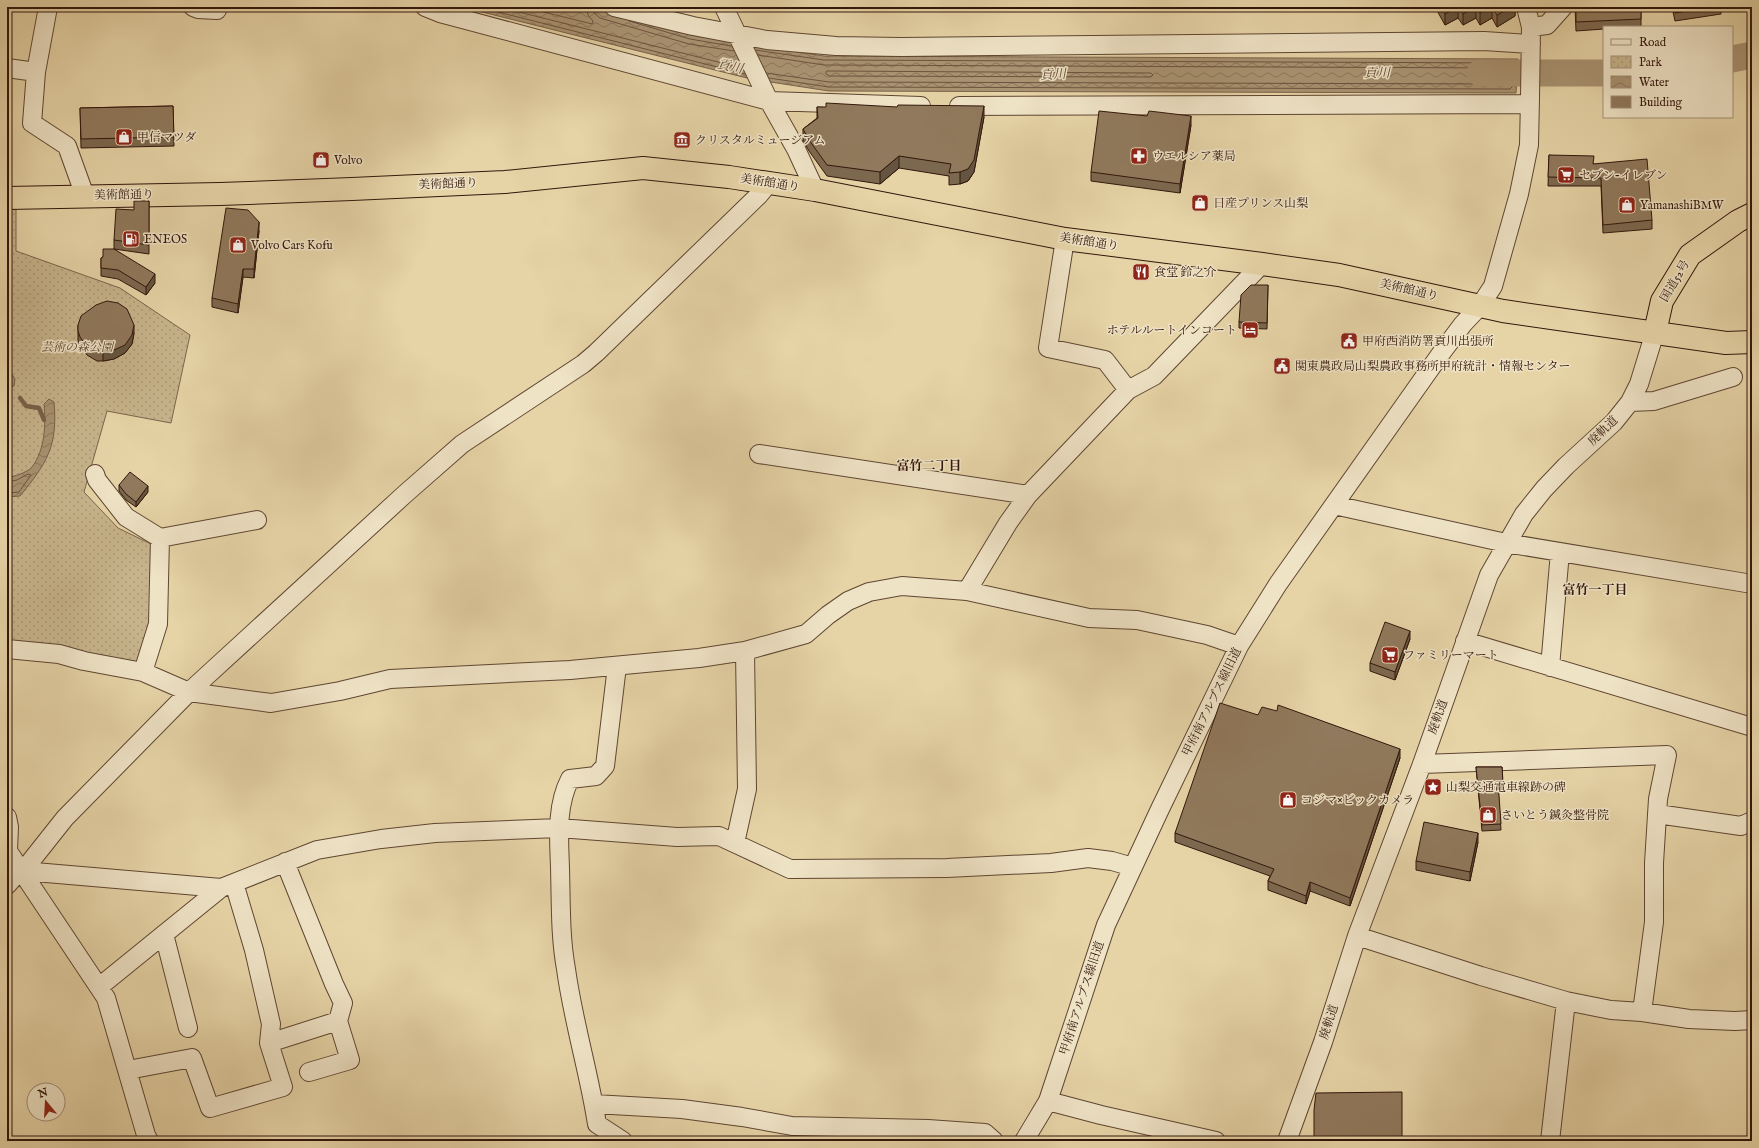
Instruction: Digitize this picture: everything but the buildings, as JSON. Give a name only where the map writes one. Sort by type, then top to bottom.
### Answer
[{"type":"highway","name":"美術館通り","points":[[7,198],[220,194],[476,183],[534,179],[643,168],[724,176],[768,184],[815,190],[1065,239],[1262,264],[1366,280],[1480,306],[1524,314],[1655,332]]},
{"type":"highway","name":"国道52号","points":[[1655,332],[1662,301],[1690,255],[1738,220],[1752,214]]},
{"type":"highway","points":[[1655,332],[1726,343],[1752,342]]},
{"type":"street","points":[[46,7],[36,72],[32,123],[66,146],[85,196]]},
{"type":"street","points":[[193,7],[198,9],[216,10]]},
{"type":"street","points":[[614,7],[738,36],[774,41],[836,46],[901,47],[1531,40],[1563,7]]},
{"type":"street","points":[[724,7],[769,101],[796,149],[815,190]]},
{"type":"street","name":"甲府南アルプス線旧道","points":[[1024,1141],[1048,1101],[1106,924],[1239,646],[1278,584],[1450,341],[1480,306],[1493,286],[1519,194],[1528,145],[1531,40],[1526,7]]},
{"type":"street","points":[[436,8],[440,13],[769,101],[883,106],[1530,101]]},
{"type":"street","points":[[7,68],[36,72]]},
{"type":"street","points":[[7,885],[15,876],[23,871],[65,818],[189,692],[449,454],[584,364],[759,195],[768,184]]},
{"type":"street","points":[[1065,239],[1048,348],[1105,360],[1128,390]]},
{"type":"street","points":[[967,591],[1008,523],[1028,496],[1128,390],[1154,376],[1262,264]]},
{"type":"street","name":"廃軌道","points":[[1287,1141],[1323,1042],[1357,936],[1422,764],[1489,575],[1524,514],[1544,489],[1571,461],[1614,422],[1630,402],[1639,384],[1655,332]]},
{"type":"street","points":[[1630,402],[1654,402],[1733,378]]},
{"type":"street","points":[[759,454],[1028,496]]},
{"type":"street","points":[[95,474],[97,480],[126,517],[160,538],[257,520]]},
{"type":"street","points":[[1334,505],[1506,543],[1752,584]]},
{"type":"street","points":[[143,672],[158,624],[160,538]]},
{"type":"street","points":[[1550,667],[1560,552]]},
{"type":"street","points":[[7,649],[59,654],[84,661],[143,672],[189,692],[271,703],[340,691],[390,679],[570,670],[699,658],[745,651],[806,634],[828,615],[848,601],[869,592],[902,586],[967,591],[1089,618],[1137,620],[1207,635],[1239,646]]},
{"type":"street","points":[[1465,641],[1752,727]]},
{"type":"street","points":[[735,844],[747,789],[745,651]]},
{"type":"street","points":[[616,666],[605,766],[596,776],[570,779],[563,792],[559,828],[561,923],[565,968],[597,1124],[623,1141]]},
{"type":"street","points":[[1422,764],[1667,755],[1658,799],[1654,863],[1654,922],[1642,1012]]},
{"type":"street","points":[[1657,814],[1741,826],[1752,821]]},
{"type":"street","points":[[7,817],[9,827],[8,851],[23,871],[106,998],[149,1141]]},
{"type":"street","points":[[99,987],[164,934],[227,886],[317,850],[380,839],[435,833],[559,828],[677,837],[719,836],[790,868],[948,868],[1051,863],[1088,858],[1112,861],[1133,867]]},
{"type":"street","points":[[285,862],[343,1003],[338,1021],[350,1060],[309,1072]]},
{"type":"street","points":[[23,871],[227,886]]},
{"type":"street","points":[[128,1070],[192,1058],[210,1108],[283,1087],[269,1043],[271,1024],[254,950],[227,886]]},
{"type":"street","points":[[164,934],[188,1028]]},
{"type":"street","points":[[1357,936],[1481,976],[1566,1000],[1611,1010],[1642,1012],[1689,1019],[1735,1021],[1752,1020]]},
{"type":"street","points":[[1550,1141],[1566,1000]]},
{"type":"street","points":[[269,1043],[338,1021]]},
{"type":"street","points":[[1048,1101],[1101,1115],[1216,1141]]},
{"type":"street","points":[[594,1104],[682,1108],[792,1126],[928,1129],[985,1133],[994,1141]]},
{"type":"green space","name":"芸術の森公園","points":[[16,209],[16,251],[120,288],[190,335],[171,423],[107,411],[84,492],[118,528],[155,546],[152,623],[137,667],[7,645],[7,210]]},
{"type":"water","points":[[462,7],[596,7],[691,35],[824,56],[1518,59],[1516,93],[829,91],[751,79]]},
{"type":"water","points":[[7,367],[15,379],[14,386],[7,389]]},
{"type":"water","points":[[49,399],[54,402],[55,417],[54,431],[49,453],[37,474],[20,496],[7,497],[7,478],[30,469],[40,453],[45,428],[44,404]]},
{"type":"waterway","name":"貢川","points":[[1733,59],[1752,55]]},
{"type":"waterway","name":"貢川","points":[[1480,73],[1603,73]]},
{"type":"waterway","points":[[20,398],[26,406],[39,408],[44,420]]},
{"type":"place","name":"甲信マツダ","points":[[124,137]]},
{"type":"place","name":"クリスタルミュージアム","points":[[682,140]]},
{"type":"place","name":"ウエルシア薬局","points":[[1139,156]]},
{"type":"place","name":"Volvo","points":[[321,160]]},
{"type":"place","name":"セブン-イレブン","points":[[1566,175]]},
{"type":"place","name":"日産プリンス山梨","points":[[1200,203]]},
{"type":"place","name":"YamanashiBMW","points":[[1627,205]]},
{"type":"place","name":"ENEOS","points":[[131,239]]},
{"type":"place","name":"Volvo Cars Kofu","points":[[238,245]]},
{"type":"place","name":"食堂 鈴之介","points":[[1141,272]]},
{"type":"place","name":"ホテルルートインコート","points":[[1250,330]]},
{"type":"place","name":"甲府西消防署貢川出張所","points":[[1349,341]]},
{"type":"place","name":"関東農政局山梨農政事務所甲府統計・情報センター","points":[[1282,366]]},
{"type":"place","name":"ファミリーマート","points":[[1390,655]]},
{"type":"place","name":"山梨交通電車線跡の碑","points":[[1433,787]]},
{"type":"place","name":"コジマ×ビックカメラ","points":[[1288,800]]},
{"type":"place","name":"さいとう鍼灸整骨院","points":[[1488,815]]},
{"type":"district","name":"富竹二丁目","points":[[929,466]]},
{"type":"district","name":"富竹一丁目","points":[[1595,590]]}]
